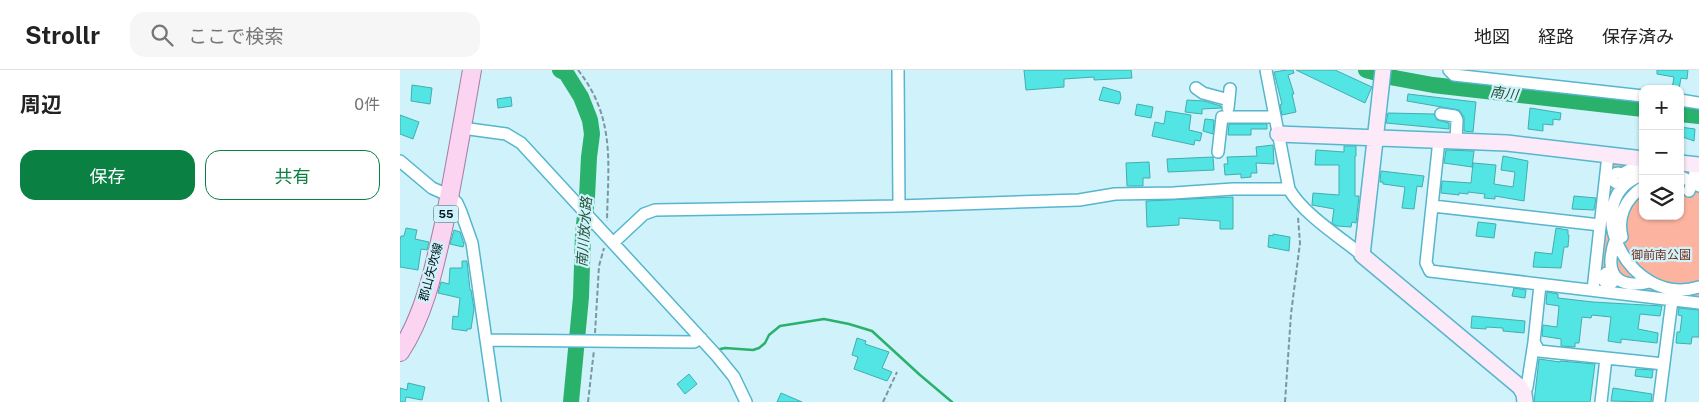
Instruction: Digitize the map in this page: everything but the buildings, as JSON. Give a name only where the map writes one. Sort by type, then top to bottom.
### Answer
[{"type":"main road","name":"郡山矢吹線","points":[[400,352],[405,332],[419,317],[434,272],[450,196],[472,70]]},
{"type":"street","points":[[898,70],[899,206]]},
{"type":"street","points":[[1266,70],[1289,189],[1300,205],[1520,387],[1524,398]]},
{"type":"street","points":[[1449,70],[1454,74],[1510,75],[1639,95]]},
{"type":"street","points":[[1362,255],[1382,77]]},
{"type":"street","points":[[1196,88],[1203,93],[1230,94],[1227,117]]},
{"type":"street","points":[[1684,101],[1699,103]]},
{"type":"street","points":[[1441,114],[1455,116],[1457,120],[1456,141]]},
{"type":"street","points":[[1218,152],[1222,117],[1274,117]]},
{"type":"street","points":[[462,128],[506,134],[516,140],[701,338],[729,370],[741,389],[746,402]]},
{"type":"street","points":[[1278,134],[1507,143],[1610,158],[1639,159]]},
{"type":"street","points":[[1439,140],[1426,263],[1430,271],[1699,303]]},
{"type":"street","points":[[1610,158],[1620,190],[1612,207],[1613,228],[1616,240],[1627,251]]},
{"type":"street","points":[[1593,290],[1610,158]]},
{"type":"street","points":[[400,162],[432,188],[450,196],[462,212],[472,243],[495,402]]},
{"type":"street","points":[[1684,163],[1697,165],[1693,186]]},
{"type":"street","points":[[1618,181],[1632,168],[1639,165]]},
{"type":"street","points":[[1618,181],[1639,176]]},
{"type":"street","points":[[1618,181],[1639,194],[1624,209],[1620,226],[1634,270],[1656,285],[1683,291],[1697,290]]},
{"type":"street","points":[[613,243],[641,216],[655,210],[899,206],[1079,200],[1115,194],[1233,189],[1289,189]]},
{"type":"street","points":[[1433,206],[1600,225]]},
{"type":"street","points":[[1616,240],[1613,244],[1610,262],[1611,271],[1607,278],[1630,284],[1650,282]]},
{"type":"street","points":[[1524,398],[1534,342],[1540,285]]},
{"type":"street","points":[[1659,402],[1672,300]]},
{"type":"street","points":[[486,340],[694,342],[701,338]]},
{"type":"street","points":[[1534,342],[1540,351],[1664,364]]},
{"type":"street","points":[[1601,402],[1606,358]]},
{"type":"path","points":[[1285,402],[1290,314],[1300,243],[1298,219],[1300,205]]},
{"type":"path","points":[[883,402],[898,372]]},
{"type":"green space","name":"御前南公園","points":[[1613,159],[1639,162],[1639,220],[1684,220],[1684,168],[1699,170],[1699,297],[1600,286],[1598,280]]},
{"type":"waterway","name":"南川放水路","points":[[560,70],[566,73],[581,97],[590,120],[592,134],[583,234],[581,297],[571,402]]},
{"type":"waterway","name":"南川","points":[[1366,70],[1433,85],[1639,109]]},
{"type":"waterway","name":"南川","points":[[1684,114],[1699,116]]},
{"type":"waterway","points":[[716,350],[725,348],[753,350],[759,348],[765,343],[769,335],[780,326],[824,319],[849,324],[872,331],[952,402]]}]
